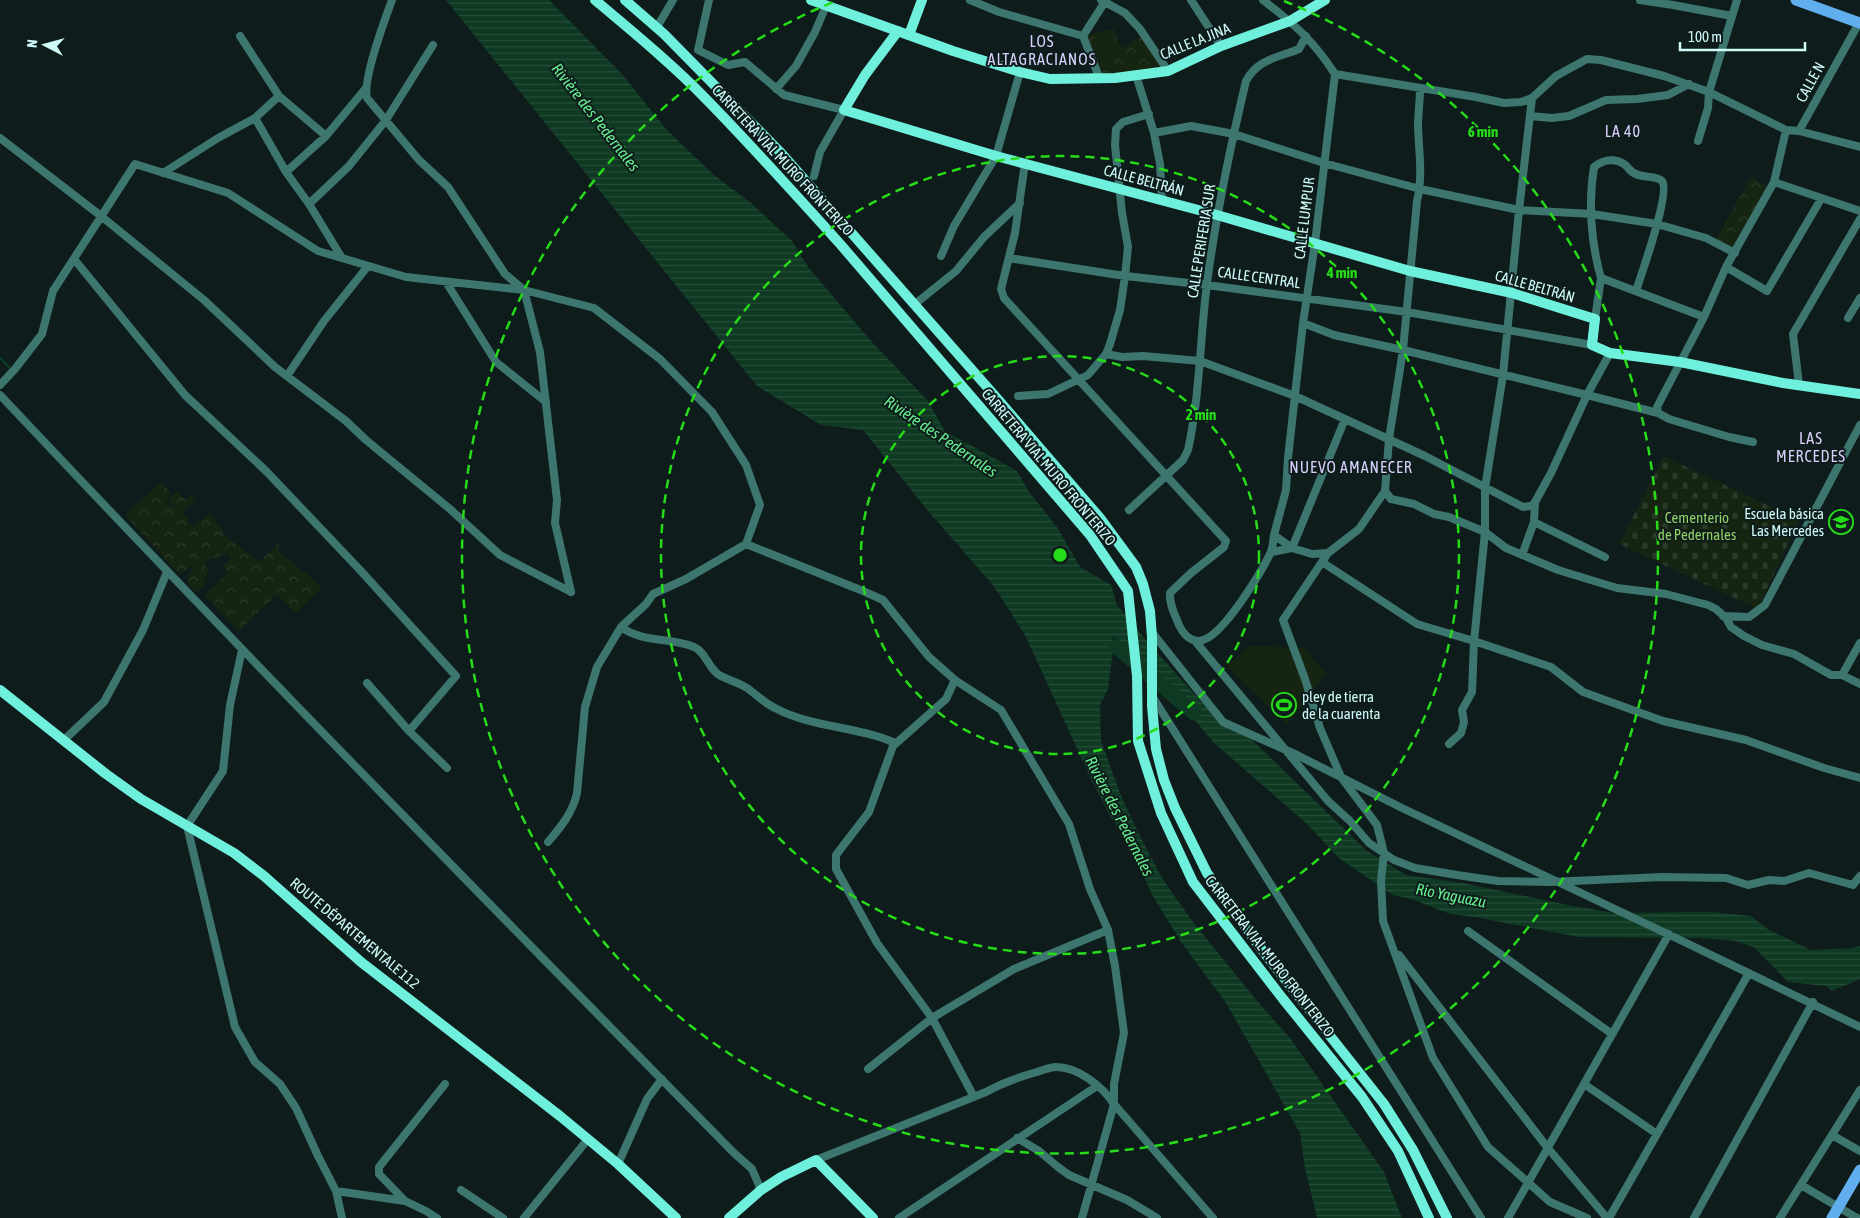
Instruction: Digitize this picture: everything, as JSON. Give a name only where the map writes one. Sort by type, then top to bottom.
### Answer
[{"type":"main road","points":[[1796,0],[1860,22]]},
{"type":"main road","points":[[1832,1218],[1860,1170]]},
{"type":"street","points":[[0,138],[101,216],[204,300],[275,367],[346,421],[366,440],[450,509],[500,555],[571,592],[555,523],[557,500],[540,352],[524,290],[505,274],[448,187],[420,160],[367,98],[366,88],[378,37],[392,0]]},
{"type":"street","name":"CARRETERA VIAL MURO FRONTERIZO","points":[[595,0],[655,50],[706,98],[841,245],[1090,535],[1128,591],[1138,676],[1138,741],[1161,813],[1193,882],[1362,1097],[1398,1151],[1429,1218]]},
{"type":"street","name":"CARRETERA VIAL MURO FRONTERIZO","points":[[625,0],[656,27],[782,154],[1100,518],[1136,567],[1143,584],[1150,611],[1152,696],[1156,749],[1164,780],[1175,808],[1207,873],[1262,950],[1384,1104],[1413,1150],[1447,1218]]},
{"type":"street","points":[[656,27],[673,0]]},
{"type":"street","name":"CALLE BELTRÁN","points":[[710,0],[698,50],[728,65],[746,62],[784,94],[996,156],[1120,188],[1410,271],[1512,293],[1595,319]]},
{"type":"street","name":"CALLE LA JINA","points":[[811,0],[953,52],[1050,79],[1115,78],[1168,71],[1221,46],[1290,21],[1325,0]]},
{"type":"street","points":[[909,35],[922,0]]},
{"type":"street","points":[[970,0],[999,12],[1083,36]]},
{"type":"street","points":[[1191,0],[1221,46]]},
{"type":"street","points":[[1263,0],[1306,36],[1320,51],[1335,74],[1504,103],[1520,102],[1532,98],[1556,76],[1587,59],[1601,60],[1689,84],[1786,130],[1799,131],[1860,147]]},
{"type":"street","points":[[1640,0],[1732,16]]},
{"type":"street","points":[[1698,141],[1708,108],[1709,92],[1737,0]]},
{"type":"street","points":[[1083,36],[1104,1],[1125,13],[1140,29],[1168,71]]},
{"type":"street","points":[[776,89],[796,66],[815,32],[826,6]]},
{"type":"street","name":"CALLE N","points":[[1799,131],[1860,22]]},
{"type":"street","points":[[814,176],[820,152],[844,110],[865,76],[898,31]]},
{"type":"street","points":[[240,36],[279,96],[326,136]]},
{"type":"street","points":[[1083,36],[1099,77]]},
{"type":"street","name":"CALLE PERIFERIA SUR","points":[[1129,510],[1183,460],[1188,450],[1217,215],[1246,81],[1251,72],[1261,63],[1299,49],[1306,36]]},
{"type":"street","points":[[309,204],[349,166],[386,120],[432,45]]},
{"type":"street","points":[[941,256],[954,226],[996,156],[1020,72]]},
{"type":"street","name":"CALLE LUMPUR","points":[[1272,552],[1274,535],[1286,490],[1303,323],[1315,243],[1335,74]]},
{"type":"street","points":[[1136,76],[1154,133],[1160,164],[1162,200]]},
{"type":"street","points":[[1530,116],[1552,118],[1569,116],[1606,100],[1668,95],[1689,84]]},
{"type":"street","points":[[286,172],[326,136],[366,88]]},
{"type":"street","points":[[1420,88],[1418,126],[1421,159],[1420,189],[1417,201],[1403,350],[1389,439],[1386,491],[1359,530],[1328,552],[1283,620],[1305,679],[1320,728],[1341,777],[1377,825],[1384,853],[1381,881],[1383,921],[1432,1058],[1488,1147],[1550,1202],[1587,1218]]},
{"type":"street","points":[[163,172],[218,138],[256,118],[279,96]]},
{"type":"street","points":[[1449,744],[1461,733],[1464,722],[1462,710],[1472,692],[1474,641],[1485,532],[1485,488],[1503,375],[1532,98]]},
{"type":"street","points":[[1018,396],[1048,394],[1093,372],[1106,354],[1120,310],[1128,248],[1122,213],[1115,145],[1116,129],[1123,122],[1149,114]]},
{"type":"street","points":[[256,118],[286,172],[309,204],[342,258]]},
{"type":"street","points":[[1154,133],[1191,126],[1234,134],[1324,163],[1420,189],[1519,210],[1592,214],[1657,224],[1706,238],[1735,253]]},
{"type":"street","points":[[1658,413],[1658,403],[1704,317],[1726,267],[1774,182],[1786,130]]},
{"type":"street","points":[[1592,344],[1601,278],[1596,260],[1591,199],[1594,166],[1600,161],[1618,160],[1624,162],[1632,172],[1641,177],[1657,178],[1662,181],[1664,194],[1657,224],[1636,291]]},
{"type":"street","points":[[1025,163],[1020,203],[1002,288],[1004,298],[1226,541],[1224,547],[1191,573],[1170,593],[1169,600],[1183,634],[1196,641],[1328,801],[1350,821],[1369,843],[1394,860],[1415,868],[1498,881],[1550,882],[1662,876],[1726,878],[1748,885],[1769,880],[1784,881],[1809,873],[1853,885],[1860,876]]},
{"type":"street","points":[[0,385],[42,334],[53,291],[135,164],[228,193],[318,251],[406,277],[524,290],[594,308],[660,359],[712,412],[746,465],[760,505],[746,544],[686,579],[654,594],[621,627],[597,667],[585,706],[574,807],[548,842]]},
{"type":"street","points":[[1774,182],[1860,211]]},
{"type":"street","points":[[1726,267],[1767,290],[1821,199]]},
{"type":"street","points":[[915,304],[956,270],[984,238],[1020,203]]},
{"type":"street","points":[[1799,385],[1793,334],[1860,219]]},
{"type":"street","points":[[74,258],[185,395],[272,478],[360,570],[456,676],[409,731]]},
{"type":"street","name":"CALLE CENTRAL","points":[[1009,258],[1125,276],[1207,284],[1407,312],[1592,344],[1610,353],[1680,362],[1799,385],[1860,394]]},
{"type":"street","points":[[287,376],[324,321],[368,266]]},
{"type":"street","points":[[1601,278],[1704,317]]},
{"type":"street","points":[[446,282],[496,362],[546,402]]},
{"type":"street","points":[[1848,318],[1860,298]]},
{"type":"street","points":[[1303,323],[1334,335],[1403,350],[1658,413],[1669,419],[1729,437],[1753,442]]},
{"type":"street","points":[[1522,555],[1534,522],[1535,502],[1587,395],[1610,353]]},
{"type":"street","points":[[1106,354],[1122,357],[1143,356],[1200,361],[1295,396],[1389,439],[1524,506],[1530,506],[1535,502]]},
{"type":"street","points":[[0,395],[242,650],[752,1169],[761,1190]]},
{"type":"street","points":[[1292,548],[1345,419]]},
{"type":"street","points":[[1723,616],[1749,617],[1765,605],[1860,425]]},
{"type":"street","points":[[1386,491],[1391,499],[1414,504],[1434,514],[1485,532],[1506,548],[1558,570],[1617,588],[1666,594],[1708,605],[1716,609],[1731,627],[1752,640],[1762,645],[1794,654],[1831,676],[1842,675],[1860,684]]},
{"type":"street","points":[[1534,522],[1604,557]]},
{"type":"street","points":[[1274,535],[1292,548],[1312,554],[1328,552]]},
{"type":"street","points":[[746,544],[863,590],[883,600],[929,656],[955,680],[1001,710],[1069,824],[1090,889],[1108,930],[1124,1033],[1114,1084],[1114,1104],[1082,1218]]},
{"type":"street","points":[[1196,641],[1203,640],[1218,631],[1235,611],[1272,552],[1292,548]]},
{"type":"street","points":[[1322,562],[1417,624],[1474,641],[1551,668],[1583,692],[1663,721],[1746,740],[1824,768],[1860,778]]},
{"type":"street","points":[[64,740],[104,702],[143,630],[167,572]]},
{"type":"street","points":[[621,627],[630,634],[644,638],[680,643],[696,648],[704,655],[712,669],[720,675],[746,687],[775,708],[804,719],[876,735],[895,743]]},
{"type":"street","points":[[1151,631],[1223,722],[1297,755],[1428,820],[1860,1027]]},
{"type":"street","points":[[1842,675],[1860,643]]},
{"type":"street","points":[[242,650],[230,705],[224,771],[187,826],[235,1027],[255,1062],[280,1084],[296,1108],[336,1191],[342,1218]]},
{"type":"street","points":[[955,680],[946,699],[895,743],[869,812],[841,847],[836,855],[835,862],[836,869],[877,942],[932,1018],[974,1097]]},
{"type":"street","points":[[367,683],[409,731],[446,768]]},
{"type":"street","name":"ROUTE DÉPARTEMENTALE 112","points":[[0,690],[141,799],[234,853],[264,876],[361,962],[588,1139],[676,1218]]},
{"type":"street","points":[[1152,696],[1481,1218]]},
{"type":"street","points":[[868,1069],[932,1018],[1014,969],[1108,930]]},
{"type":"street","points":[[1468,931],[1612,1034]]},
{"type":"street","points":[[1508,1218],[1669,934]]},
{"type":"street","points":[[1394,948],[1547,1147],[1608,1218],[1749,973]]},
{"type":"street","points":[[1694,1218],[1813,1002]]},
{"type":"street","points":[[729,1218],[761,1190],[781,1177],[816,1160],[974,1097],[1006,1081],[1054,1066],[1078,1073],[1107,1093],[1114,1104],[1213,1218]]},
{"type":"street","points":[[618,1164],[647,1099],[662,1079]]},
{"type":"street","points":[[405,1201],[379,1174],[379,1167],[445,1084]]},
{"type":"street","points":[[1584,1084],[1657,1134]]},
{"type":"street","points":[[899,1218],[1097,1086]]},
{"type":"street","points":[[1780,1218],[1860,1090]]},
{"type":"street","points":[[1832,1135],[1860,1151]]},
{"type":"street","points":[[1017,1138],[1039,1151],[1058,1168],[1091,1185],[1127,1200],[1157,1218]]},
{"type":"street","points":[[524,1218],[588,1139]]},
{"type":"street","points":[[816,1160],[873,1218]]},
{"type":"street","points":[[1801,1185],[1857,1218]]},
{"type":"street","points":[[461,1190],[502,1218]]},
{"type":"street","points":[[336,1191],[405,1201],[437,1218]]},
{"type":"green space","points":[[1114,29],[1121,48],[1144,35],[1166,68],[1099,77],[1083,36]]},
{"type":"green space","points":[[1110,33],[1116,51],[1102,58],[1094,38]]},
{"type":"green space","points":[[1751,177],[1767,186],[1732,248],[1716,239]]},
{"type":"green space","name":"Cementerio de Pedernales","points":[[1664,456],[1799,520],[1758,609],[1619,544]]},
{"type":"green space","points":[[161,482],[170,492],[166,505],[175,507],[168,500],[177,491],[185,500],[190,495],[195,499],[182,513],[194,527],[208,515],[208,509],[227,537],[259,562],[279,543],[278,551],[322,587],[295,613],[277,594],[239,631],[205,595],[228,573],[223,565],[231,558],[227,552],[216,559],[214,557],[204,564],[210,572],[204,580],[205,585],[196,593],[186,580],[192,571],[191,565],[180,575],[125,515]]},
{"type":"green space","name":"pley de tierra de la cuarenta","points":[[1249,646],[1304,648],[1326,673],[1287,725],[1227,666]]},
{"type":"water","name":"Rivière des Pedernales","points":[[446,0],[549,0],[622,74],[666,129],[715,176],[751,203],[792,241],[808,267],[871,341],[927,400],[945,431],[1017,471],[1029,492],[1057,527],[1080,567],[1111,585],[1117,605],[1150,645],[1216,718],[1247,735],[1366,850],[1406,875],[1463,883],[1614,913],[1711,912],[1751,916],[1769,930],[1811,950],[1860,946],[1860,979],[1832,991],[1826,986],[1788,982],[1755,948],[1736,941],[1703,938],[1578,937],[1450,914],[1411,899],[1393,895],[1340,859],[1306,823],[1214,743],[1171,692],[1112,636],[1114,642],[1108,689],[1100,705],[1101,741],[1122,798],[1139,834],[1162,878],[1190,918],[1257,1001],[1290,1038],[1384,1172],[1402,1218],[1317,1218],[1305,1168],[1300,1133],[1226,1003],[1181,942],[1152,895],[1130,845],[1110,816],[1091,779],[1025,635],[993,585],[929,512],[863,430],[821,425],[757,386]]},
{"type":"waterway","points":[[0,358],[11,369]]},
{"type":"waterway","name":"Río Yaguazu","points":[[1117,647],[1194,713]]},
{"type":"place","name":"Escuela básica Las Mercedes","points":[[1841,522]]},
{"type":"place","name":"pley de tierra de la cuarenta","points":[[1284,705]]},
{"type":"district","name":"LOS ALTAGRACIANOS","points":[[1042,50]]},
{"type":"district","name":"LA 40","points":[[1623,131]]},
{"type":"district","name":"LAS MERCEDES","points":[[1811,447]]},
{"type":"district","name":"NUEVO AMANECER","points":[[1351,467]]}]
